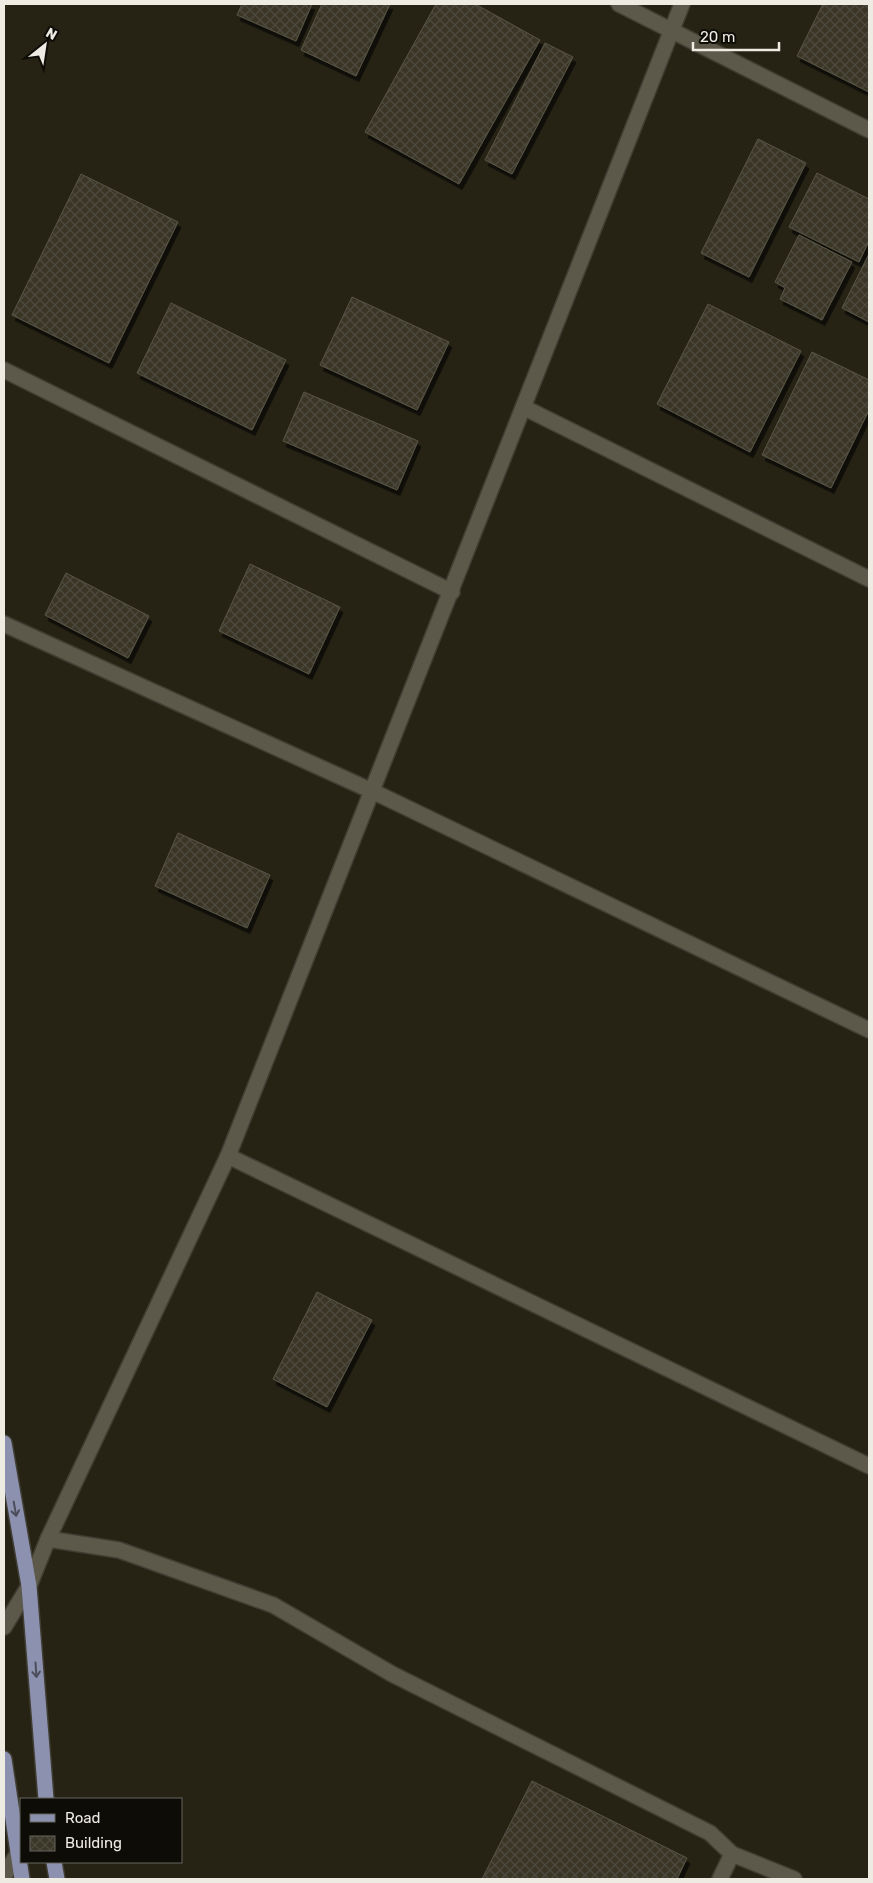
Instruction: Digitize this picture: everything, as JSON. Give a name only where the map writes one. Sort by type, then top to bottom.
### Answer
[{"type":"main road","points":[[4,1443],[29,1586],[46,1798]]},
{"type":"main road","points":[[4,1759],[22,1879]]},
{"type":"main road","points":[[54,1863],[57,1879]]},
{"type":"street","points":[[619,4],[869,130]]},
{"type":"street","points":[[4,1627],[29,1586],[48,1539],[228,1156],[452,592],[682,4]]},
{"type":"street","points":[[4,370],[452,592]]},
{"type":"street","points":[[524,408],[869,579]]},
{"type":"street","points":[[4,624],[372,791],[869,1030]]},
{"type":"street","points":[[228,1156],[869,1466]]},
{"type":"street","points":[[48,1539],[119,1550],[273,1605],[392,1674],[710,1833],[732,1854],[794,1879]]},
{"type":"street","points":[[4,1876],[18,1853]]},
{"type":"street","points":[[720,1879],[732,1854]]},
{"type":"building","points":[[242,4],[312,4],[296,41],[237,15]]},
{"type":"building","points":[[322,4],[390,4],[356,76],[301,50]]},
{"type":"building","points":[[436,4],[475,4],[540,40],[459,184],[365,132]]},
{"type":"building","points":[[823,4],[869,4],[869,92],[797,56]]},
{"type":"building","points":[[545,43],[573,57],[512,174],[485,160]]},
{"type":"building","points":[[758,139],[806,163],[749,277],[701,253]]},
{"type":"building","points":[[817,173],[869,199],[869,241],[859,262],[789,227]]},
{"type":"building","points":[[81,174],[178,222],[109,363],[12,315]]},
{"type":"building","points":[[799,235],[852,262],[822,320],[780,299],[785,288],[775,282]]},
{"type":"building","points":[[869,254],[869,322],[842,308]]},
{"type":"building","points":[[352,297],[449,342],[417,410],[320,365]]},
{"type":"building","points":[[171,303],[286,360],[252,430],[137,373]]},
{"type":"building","points":[[708,304],[801,351],[750,452],[657,404]]},
{"type":"building","points":[[812,352],[869,380],[869,410],[831,488],[762,455]]},
{"type":"building","points":[[304,392],[418,441],[397,490],[283,441]]},
{"type":"building","points":[[250,564],[340,607],[309,674],[219,631]]},
{"type":"building","points":[[66,573],[149,616],[128,658],[45,615]]},
{"type":"building","points":[[178,833],[270,875],[247,928],[155,886]]},
{"type":"building","points":[[317,1292],[372,1320],[327,1407],[273,1379]]},
{"type":"building","points":[[532,1781],[687,1858],[677,1879],[482,1879]]}]
